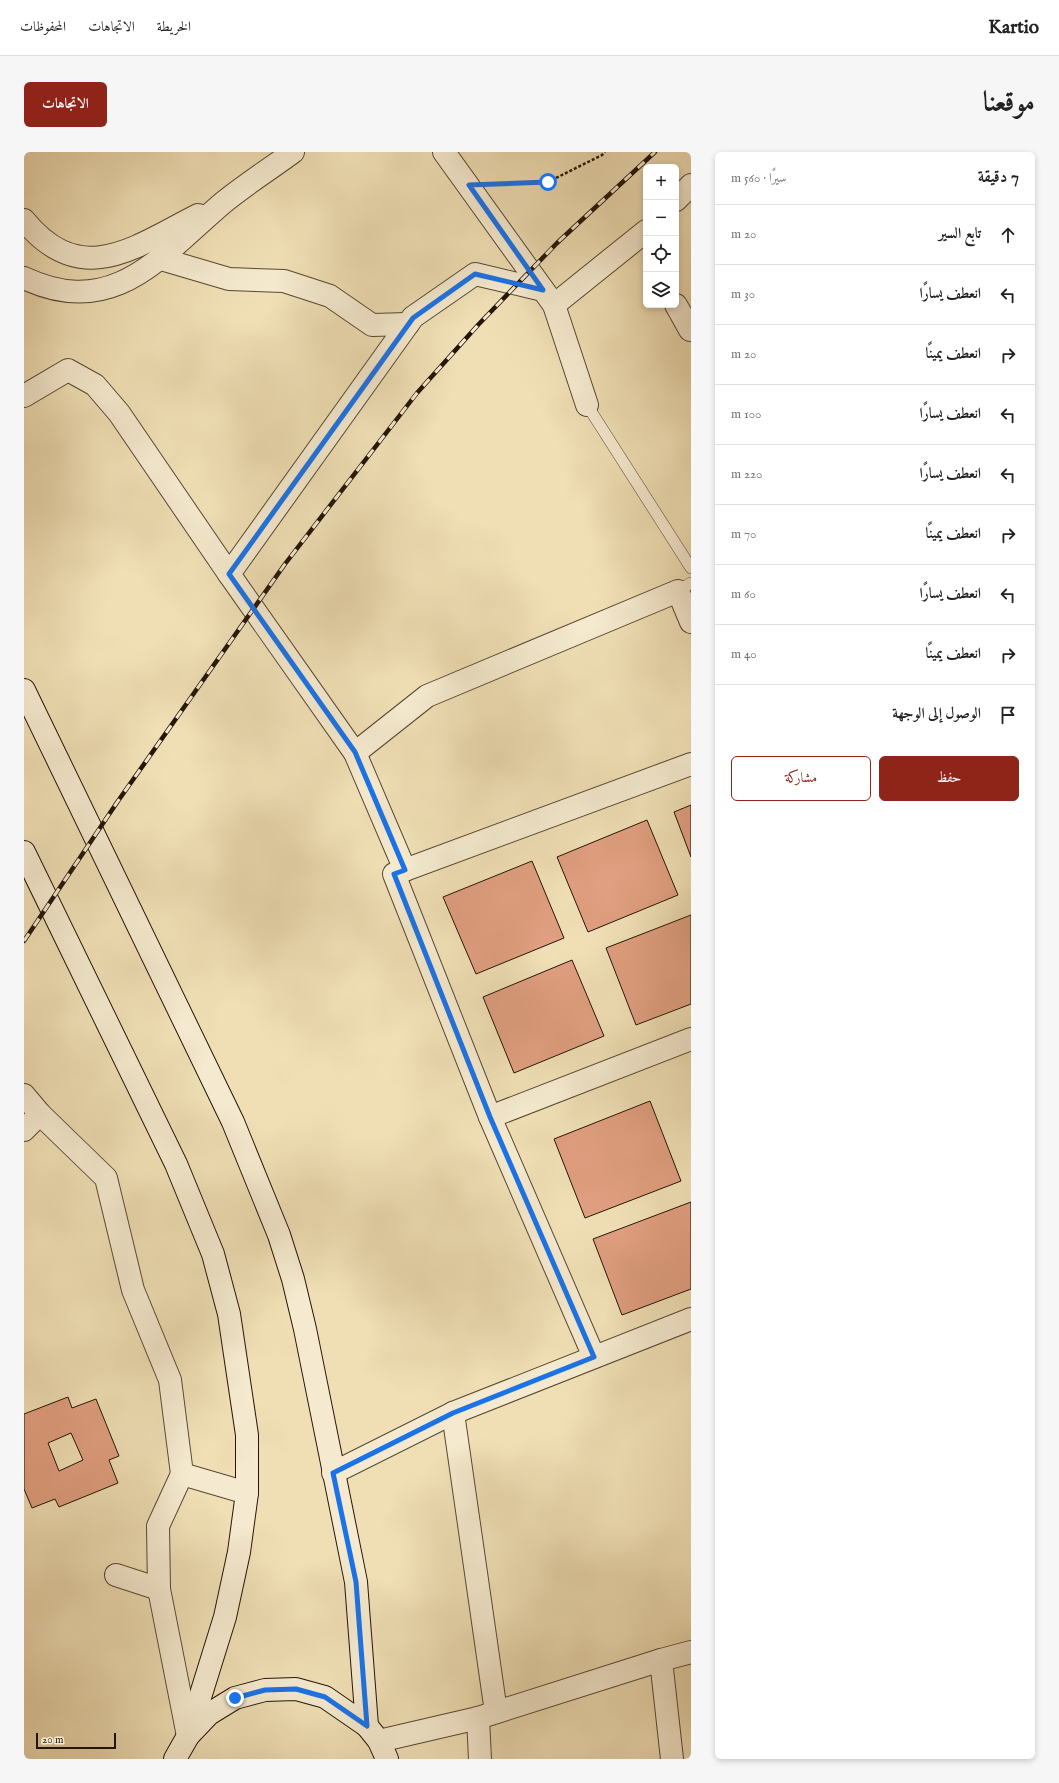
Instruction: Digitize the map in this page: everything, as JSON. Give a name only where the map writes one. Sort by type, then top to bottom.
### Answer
[{"type":"street","points":[[24,278],[38,285],[58,290],[79,291],[100,289],[119,284],[161,259],[224,202],[293,152]]},
{"type":"street","points":[[444,152],[548,297],[587,405]]},
{"type":"street","points":[[679,197],[691,185]]},
{"type":"street","points":[[24,220],[42,240],[60,251],[80,257],[107,257],[128,250],[224,202]]},
{"type":"street","points":[[229,574],[413,318],[475,274],[548,297],[643,240]]},
{"type":"street","points":[[161,259],[229,279],[284,281],[330,296],[372,325],[408,324]]},
{"type":"street","points":[[678,308],[690,330],[691,329]]},
{"type":"street","points":[[24,396],[68,370],[95,385],[119,413],[229,574],[355,752],[405,870]]},
{"type":"street","points":[[355,752],[427,696],[684,587],[691,622]]},
{"type":"street","points":[[24,690],[233,1122],[265,1197],[293,1279],[356,1582],[378,1742]]},
{"type":"street","points":[[594,1357],[490,1117],[394,874],[691,764]]},
{"type":"street","points":[[24,852],[176,1164],[213,1254],[229,1314],[239,1373],[247,1434],[246,1493],[239,1552],[225,1617],[188,1736],[175,1759]]},
{"type":"street","points":[[490,1117],[691,1039]]},
{"type":"street","points":[[24,1095],[40,1114],[106,1178],[133,1290],[170,1380],[182,1474],[158,1526],[159,1589],[188,1736]]},
{"type":"street","points":[[24,1130],[40,1114]]},
{"type":"street","points":[[333,1473],[453,1413],[691,1319]]},
{"type":"street","points":[[453,1413],[487,1715],[480,1759]]},
{"type":"street","points":[[182,1474],[246,1493]]},
{"type":"street","points":[[116,1575],[159,1589]]},
{"type":"street","points":[[378,1742],[487,1715],[661,1660],[691,1652]]},
{"type":"street","points":[[661,1660],[672,1759]]},
{"type":"street","points":[[188,1736],[209,1714],[235,1698],[265,1690],[296,1689],[325,1697],[378,1742]]},
{"type":"lane","points":[[587,405],[691,568]]},
{"type":"path","points":[[469,185],[548,182],[602,155],[605,152]]},
{"type":"building","points":[[691,805],[691,857],[674,812]]},
{"type":"building","points":[[647,820],[678,895],[588,932],[557,857]]},
{"type":"building","points":[[532,861],[564,938],[476,974],[443,897]]},
{"type":"building","points":[[691,915],[691,1004],[636,1025],[606,948]]},
{"type":"building","points":[[572,960],[604,1036],[514,1073],[483,997]]},
{"type":"building","points":[[650,1101],[681,1181],[585,1218],[554,1139]]},
{"type":"building","points":[[691,1202],[691,1289],[622,1315],[593,1239]]},
{"type":"building","points":[[68,1397],[72,1408],[96,1399],[119,1456],[109,1460],[118,1483],[59,1507],[55,1499],[32,1508],[24,1489],[24,1414]],"holes":[[[71,1433],[83,1460],[59,1471],[48,1443]]]},
{"type":"railway","points":[[24,941],[118,801],[285,564],[417,393],[478,325],[557,243],[655,152]]},
{"type":"route","points":[[235,1698],[265,1690],[296,1689],[325,1697],[367,1726],[356,1582],[333,1473],[453,1413],[594,1357],[490,1117],[394,874],[405,870],[355,752],[229,574],[413,318],[475,274],[543,290],[469,185],[548,182]]}]
